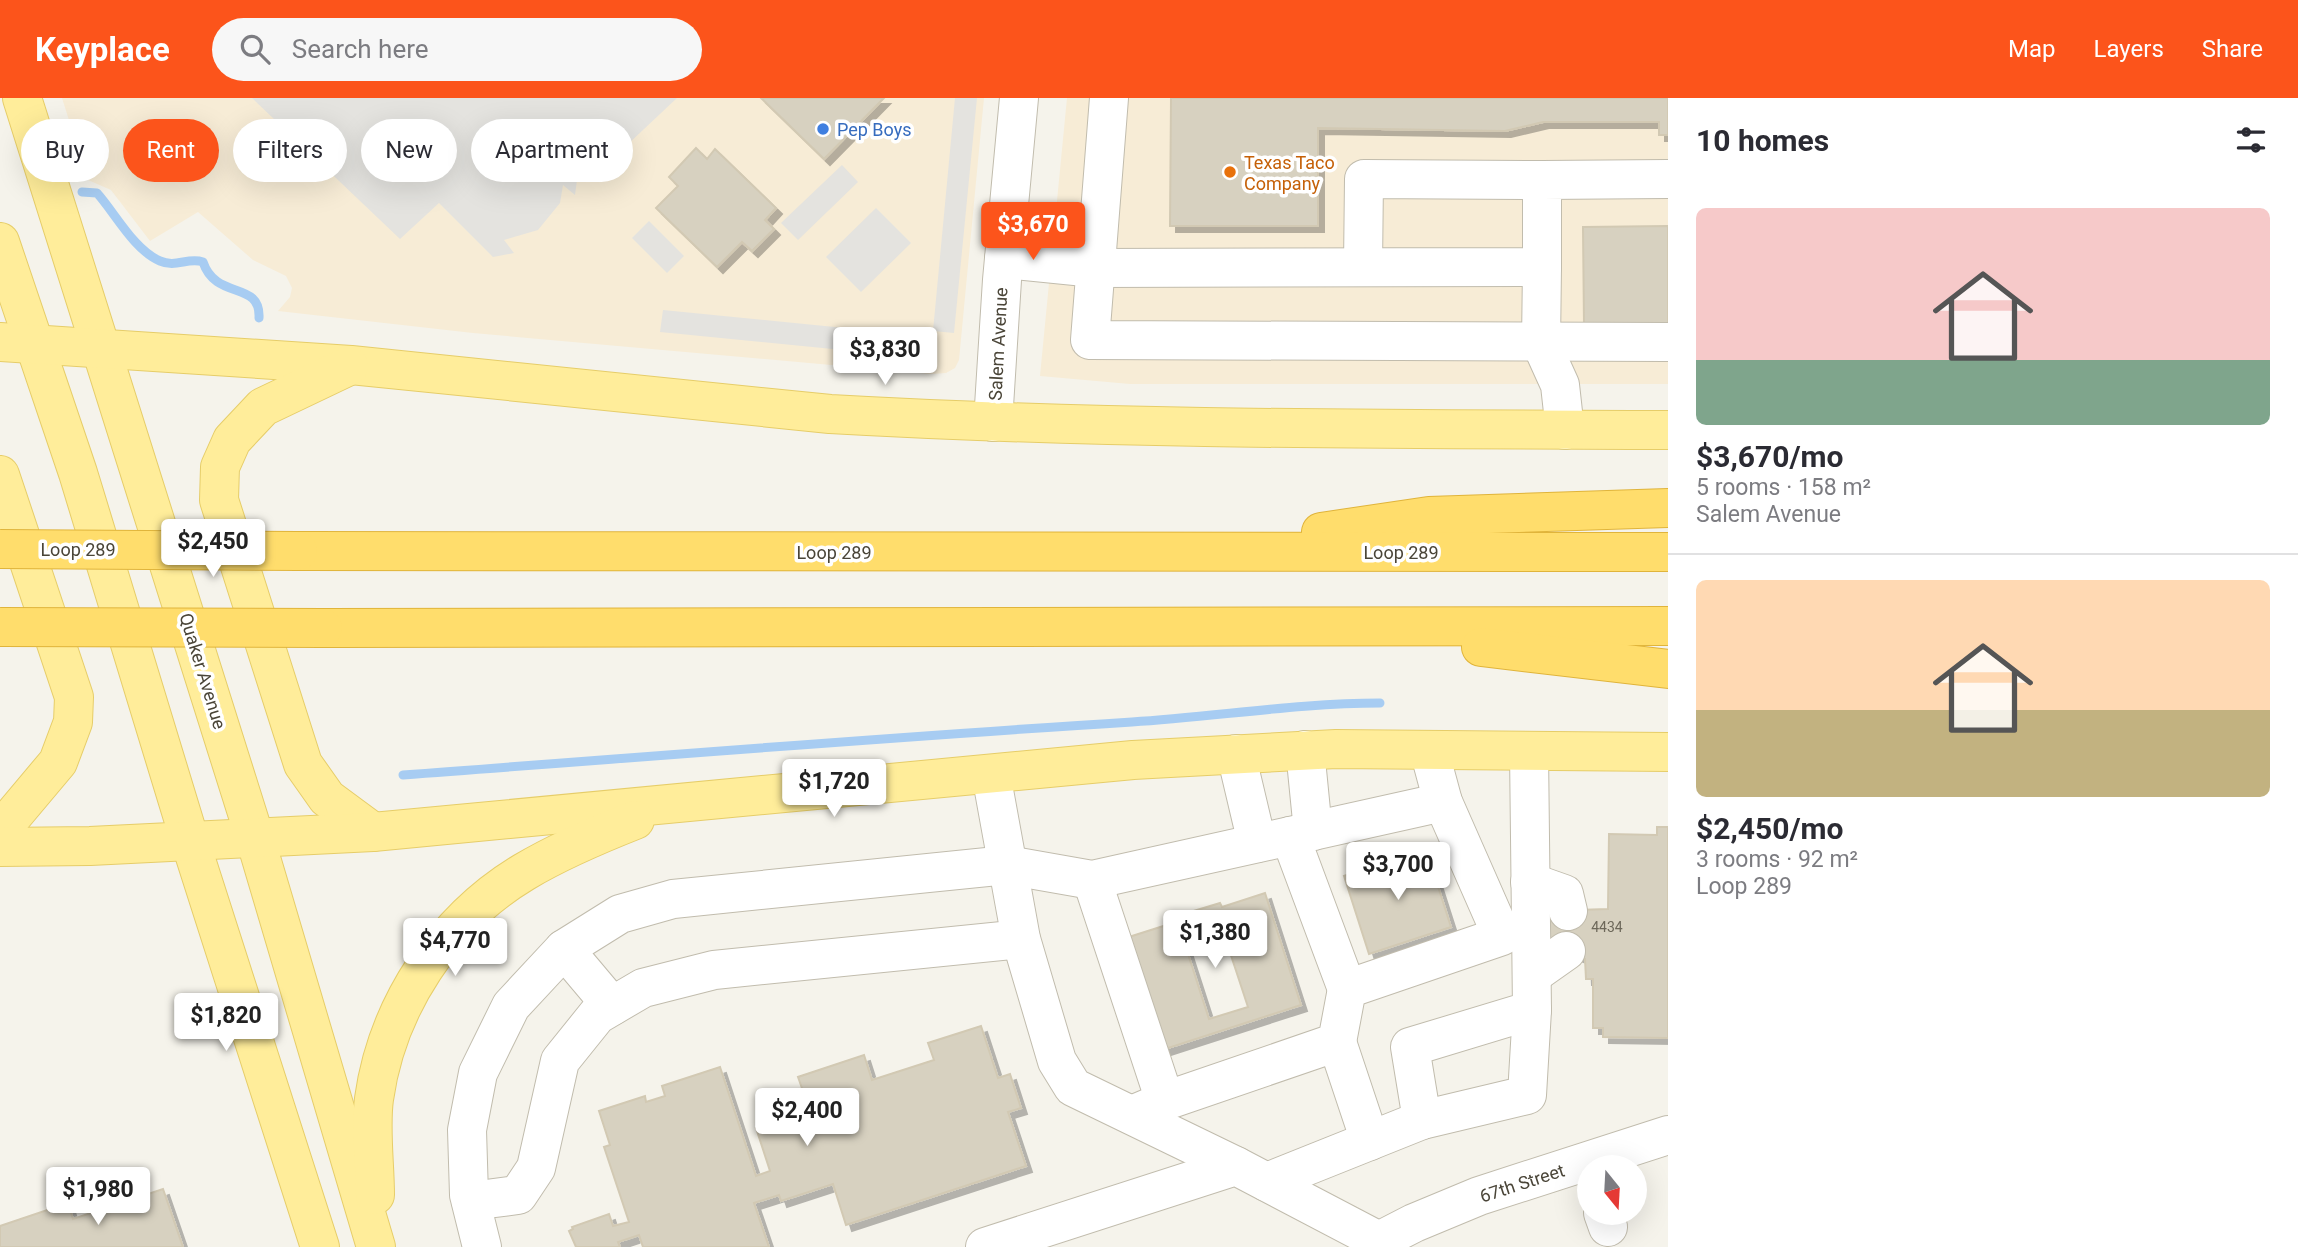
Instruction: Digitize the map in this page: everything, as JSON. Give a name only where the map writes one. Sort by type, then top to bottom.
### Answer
[{"type":"highway","points":[[1197,551],[1429,516],[1668,508]]},
{"type":"highway","name":"Loop 289","points":[[0,549],[1668,552]]},
{"type":"highway","points":[[0,627],[1668,626]]},
{"type":"highway","points":[[1340,627],[1668,669]]},
{"type":"main road","name":"Quaker Avenue","points":[[22,98],[255,838],[376,1245]]},
{"type":"main road","points":[[0,242],[17,343],[78,473],[190,841],[320,1247]]},
{"type":"main road","points":[[17,343],[351,365],[830,414],[993,422],[1303,430],[1668,430]]},
{"type":"main road","points":[[351,365],[263,407],[232,440],[220,467],[219,500],[303,764],[327,798],[373,832]]},
{"type":"main road","points":[[0,475],[74,697],[73,722],[58,762],[0,831]]},
{"type":"main road","points":[[0,847],[90,846],[373,832],[1133,760],[1336,748],[1668,752]]},
{"type":"main road","points":[[376,1245],[374,1101],[385,1047],[397,1014],[417,978],[477,906],[523,872],[580,842],[672,804]]},
{"type":"street","name":"Salem Avenue","points":[[993,422],[1019,98]]},
{"type":"street","points":[[1109,98],[1090,340],[1668,342]]},
{"type":"street","points":[[1363,267],[1364,179],[1668,179]]},
{"type":"street","points":[[1542,180],[1541,343],[1560,385],[1565,430]]},
{"type":"street","points":[[1004,259],[1094,268],[1542,267]]},
{"type":"street","points":[[1287,836],[1305,750]]},
{"type":"street","points":[[1347,989],[1502,936],[1443,802],[1429,750]]},
{"type":"street","points":[[985,1247],[1370,1141],[1422,1120],[1527,1095],[1531,993],[1529,751]]},
{"type":"street","points":[[1236,754],[1287,836],[1347,989],[1336,1042],[1370,1141]]},
{"type":"street","points":[[991,774],[1021,939],[1057,1061],[1073,1087],[1149,1108],[1251,1174],[1379,1244]]},
{"type":"street","points":[[482,1247],[471,1201],[467,1130],[478,1073],[511,1006],[564,949],[620,914],[673,899],[1007,865],[1092,880],[1443,802]]},
{"type":"street","points":[[1092,880],[1149,1108]]},
{"type":"street","points":[[1530,882],[1564,894],[1567,911]]},
{"type":"street","points":[[471,1201],[518,1195],[536,1168],[560,1060],[597,1015],[643,988],[714,970],[1021,939]]},
{"type":"street","points":[[564,949],[612,1006]]},
{"type":"street","points":[[1422,1120],[1410,1047],[1531,993],[1566,951]]},
{"type":"street","points":[[1149,1108],[1336,1042]]},
{"type":"street","name":"67th Street","points":[[1616,1155],[1668,1135]]},
{"type":"street","name":"67th Street","points":[[1379,1244],[1414,1223],[1479,1196],[1577,1169]]},
{"type":"shaded area","points":[[62,98],[984,98],[959,360],[955,368],[946,373],[931,374],[473,333],[278,311],[290,297],[292,288],[286,276],[253,260],[198,212],[150,241],[111,190],[93,182],[109,182],[109,119],[69,119]]},
{"type":"shaded area","points":[[252,98],[677,98],[633,139],[633,119],[471,119],[471,182],[577,182],[575,195],[563,185],[560,203],[538,230],[504,240],[514,253],[493,257],[439,203],[400,239],[340,182],[347,182],[347,119],[274,119]]},
{"type":"shaded area","points":[[955,98],[977,98],[954,333],[933,331]]},
{"type":"shaded area","points":[[1067,98],[1668,98],[1668,384],[1130,384],[1040,376]]},
{"type":"shaded area","points":[[842,165],[858,182],[798,240],[781,223]]},
{"type":"shaded area","points":[[876,208],[911,243],[861,292],[826,257]]},
{"type":"shaded area","points":[[649,221],[684,256],[667,273],[632,238]]},
{"type":"shaded area","points":[[663,310],[925,336],[923,358],[660,332]]},
{"type":"building","name":"Pep Boys","points":[[761,98],[884,98],[824,159]]},
{"type":"building","points":[[1171,98],[1668,98],[1668,135],[1659,135],[1659,122],[1543,122],[1505,131],[1318,128],[1318,226],[1170,226]]},
{"type":"building","points":[[696,148],[707,159],[715,149],[776,208],[765,220],[774,229],[752,251],[742,242],[717,267],[656,208],[678,186],[669,177]]},
{"type":"building","points":[[1668,226],[1668,324],[1584,325],[1583,227]]},
{"type":"building","points":[[1657,827],[1668,827],[1668,1038],[1603,1037],[1603,1028],[1593,1028],[1593,979],[1586,979],[1585,959],[1546,943],[1546,911],[1608,909],[1609,834],[1657,835]]},
{"type":"building","points":[[1426,849],[1451,927],[1369,954],[1344,876]]},
{"type":"building","points":[[1265,893],[1301,1005],[1165,1049],[1129,937],[1176,922],[1174,917],[1220,903],[1222,907]],"holes":[[[1217,913],[1248,1007],[1209,1019],[1179,926]]]},
{"type":"building","points":[[981,1026],[998,1078],[1010,1074],[1021,1108],[1008,1112],[1026,1166],[846,1225],[833,1184],[781,1201],[779,1195],[754,1203],[769,1247],[643,1247],[639,1235],[618,1242],[620,1247],[576,1247],[569,1231],[572,1227],[609,1214],[613,1226],[629,1222],[604,1147],[610,1145],[599,1111],[645,1096],[646,1102],[665,1096],[662,1086],[720,1067],[756,1176],[770,1171],[756,1128],[810,1111],[798,1077],[864,1055],[872,1080],[934,1060],[928,1043]]},
{"type":"building","points":[[163,1189],[183,1247],[0,1247],[0,1226],[68,1203],[73,1219]]},
{"type":"waterway","points":[[82,192],[97,193],[133,240],[151,256],[166,263],[203,262],[209,274],[218,282],[253,299],[258,306],[259,318]]},
{"type":"waterway","points":[[403,775],[1163,720],[1318,705],[1380,703]]},
{"type":"place","name":"Pep Boys","points":[[823,129]]},
{"type":"place","name":"Texas Taco Company","points":[[1230,172]]}]
